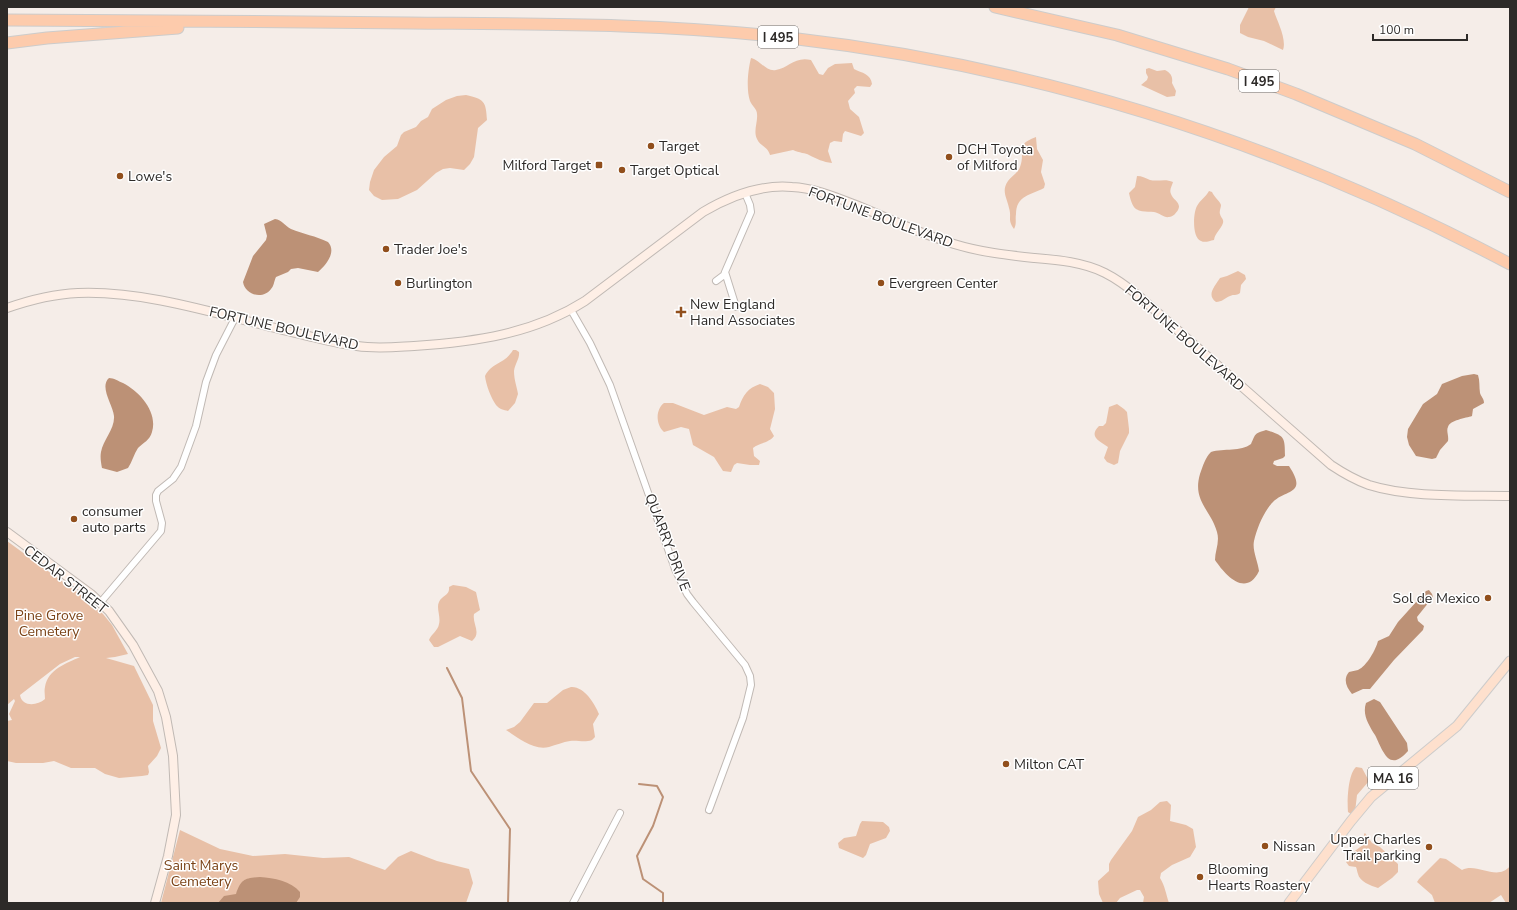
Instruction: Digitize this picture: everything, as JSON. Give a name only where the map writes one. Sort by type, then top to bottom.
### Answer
[{"type":"highway","name":"I 495","points":[[995,7],[1117,35],[1228,69],[1296,94],[1415,144],[1510,192]]},
{"type":"highway","name":"I 495","points":[[7,20],[519,24],[653,27],[726,31],[791,38],[930,59],[1095,97],[1141,111],[1296,164],[1430,222],[1510,264]]},
{"type":"highway","points":[[7,42],[105,33],[262,22]]},
{"type":"main road","name":"FORTUNE BOULEVARD","points":[[7,308],[31,300],[55,295],[102,293],[128,295],[169,302],[357,346],[378,347],[449,344],[496,337],[522,330],[571,310],[703,212],[720,202],[745,193],[770,187],[791,186],[811,189],[830,195],[932,237],[956,244],[998,253],[1085,265],[1105,273],[1140,297],[1331,465],[1344,474],[1370,485],[1395,491],[1436,494],[1510,496]]},
{"type":"main road","name":"CEDAR STREET","points":[[7,532],[100,602],[115,618],[130,641],[158,691],[166,717],[173,756],[176,815],[168,856],[155,903]]},
{"type":"main road","name":"MA 16","points":[[1289,903],[1371,797],[1457,726],[1510,661]]},
{"type":"street","points":[[716,281],[724,275],[751,212],[745,193]]},
{"type":"street","points":[[725,272],[736,307]]},
{"type":"street","name":"QUARRY DRIVE","points":[[571,310],[590,342],[610,385],[676,569],[687,594],[700,612],[745,665],[750,676],[751,685],[743,718],[709,810]]},
{"type":"street","points":[[100,602],[161,531],[162,523],[156,501],[156,495],[158,491],[173,479],[181,467],[196,426],[206,382],[216,355],[235,318]]},
{"type":"street","points":[[573,903],[620,813]]},
{"type":"green space","points":[[1249,7],[1276,7],[1274,11],[1283,35],[1283,50],[1264,41],[1248,37],[1240,33],[1240,25]]},
{"type":"green space","points":[[751,58],[766,68],[772,70],[780,69],[796,61],[805,59],[811,60],[819,74],[823,75],[828,68],[835,64],[852,63],[854,69],[870,78],[872,84],[870,87],[857,86],[854,89],[855,93],[848,101],[850,109],[859,117],[864,133],[861,136],[845,131],[842,142],[834,141],[830,143],[828,151],[832,163],[793,150],[770,155],[768,150],[758,141],[756,136],[757,112],[750,101],[748,91],[748,74]]},
{"type":"green space","points":[[1149,68],[1157,71],[1165,70],[1169,72],[1176,91],[1175,96],[1167,97],[1141,85],[1147,80],[1148,77],[1146,69]]},
{"type":"green space","points":[[466,95],[477,98],[483,102],[486,109],[487,120],[478,128],[474,157],[470,164],[464,170],[450,168],[443,169],[436,173],[417,190],[398,199],[382,200],[374,196],[369,190],[374,170],[384,157],[397,146],[401,135],[404,132],[416,127],[421,121],[428,117],[432,109],[446,100],[457,96]]},
{"type":"green space","points":[[1036,137],[1037,149],[1043,160],[1041,172],[1045,184],[1044,188],[1026,196],[1019,203],[1014,229],[1010,221],[1010,211],[1005,194],[1005,188],[1008,181],[1020,167],[1023,146],[1029,140]]},
{"type":"green space","points":[[1137,176],[1150,180],[1167,180],[1173,182],[1170,192],[1179,205],[1178,210],[1174,215],[1167,217],[1154,212],[1140,211],[1135,208],[1131,202],[1129,193],[1135,187]]},
{"type":"green space","points":[[1209,191],[1212,192],[1221,205],[1220,215],[1223,222],[1214,240],[1204,242],[1198,239],[1196,235],[1194,219],[1197,206]]},
{"type":"green space","points":[[1238,271],[1245,275],[1246,279],[1241,285],[1240,293],[1216,302],[1212,296],[1212,290],[1220,278]]},
{"type":"green space","points":[[513,350],[519,352],[519,357],[514,371],[518,394],[515,403],[508,411],[496,405],[492,399],[485,376],[491,368],[510,355]]},
{"type":"green space","points":[[760,384],[768,387],[774,393],[775,409],[770,429],[774,436],[753,448],[754,456],[760,461],[759,465],[737,463],[734,465],[731,472],[723,471],[714,457],[693,445],[689,429],[681,427],[664,432],[659,426],[658,413],[664,403],[673,403],[704,415],[727,407],[736,409],[739,407],[746,392]]},
{"type":"green space","points":[[1117,404],[1127,412],[1129,433],[1120,451],[1118,463],[1114,465],[1107,462],[1104,458],[1108,447],[1096,438],[1095,433],[1099,426],[1103,426],[1106,423],[1109,407]]},
{"type":"green space","name":"Pine Grove Cemetery","points":[[7,541],[82,596],[103,614],[112,625],[128,654],[106,658],[134,666],[153,705],[153,721],[161,748],[157,756],[148,766],[148,775],[119,778],[105,774],[95,768],[71,768],[54,761],[43,763],[16,763],[7,761],[7,721],[12,720],[9,714],[15,701],[14,699],[7,705]],"holes":[[[75,657],[80,657],[64,664],[54,671],[45,687],[45,699],[34,704],[24,702],[21,699],[20,695],[60,664]]]},
{"type":"green space","points":[[453,585],[466,587],[476,592],[480,610],[474,614],[476,635],[472,641],[460,636],[438,647],[434,647],[429,640],[439,624],[438,604],[447,594],[449,587]]},
{"type":"green space","points":[[576,687],[585,692],[595,705],[599,714],[593,724],[595,737],[592,740],[570,741],[543,748],[526,743],[506,730],[514,727],[520,722],[534,703],[547,703],[563,690]]},
{"type":"green space","points":[[1356,767],[1362,768],[1369,781],[1357,795],[1355,812],[1351,814],[1348,812],[1349,788],[1351,775]]},
{"type":"green space","points":[[1167,801],[1171,805],[1170,821],[1186,825],[1193,829],[1196,847],[1190,857],[1172,865],[1161,873],[1160,878],[1169,903],[1143,903],[1144,897],[1140,890],[1137,890],[1120,898],[1116,903],[1103,903],[1099,894],[1098,881],[1109,871],[1109,864],[1111,860],[1132,831],[1138,817],[1151,810],[1160,802]]},
{"type":"green space","points":[[862,821],[883,822],[889,827],[890,831],[886,838],[870,844],[866,855],[863,858],[839,848],[838,843],[844,838],[856,836]]},
{"type":"green space","name":"Saint Marys Cemetery","points":[[180,830],[220,849],[253,856],[285,854],[323,858],[349,857],[385,870],[398,857],[411,851],[437,861],[469,869],[473,883],[466,903],[161,903]]},
{"type":"green space","points":[[1365,833],[1372,843],[1380,847],[1398,864],[1398,872],[1378,888],[1363,881],[1359,877],[1356,867],[1349,866],[1346,862],[1352,853],[1363,845]]},
{"type":"green space","points":[[1440,858],[1446,859],[1462,870],[1474,868],[1499,872],[1510,866],[1510,903],[1506,903],[1501,895],[1489,903],[1435,903],[1432,895],[1417,882]]},
{"type":"shaded area","points":[[275,219],[291,229],[328,242],[331,254],[327,262],[318,272],[298,268],[291,269],[288,272],[276,277],[273,286],[268,292],[259,295],[251,293],[244,286],[243,282],[253,256],[266,240],[267,236],[264,224]]},
{"type":"shaded area","points":[[1474,374],[1478,375],[1480,393],[1484,403],[1473,409],[1472,416],[1455,421],[1449,425],[1447,430],[1448,441],[1440,450],[1436,458],[1432,459],[1416,456],[1409,445],[1407,437],[1408,429],[1423,404],[1437,394],[1442,384],[1462,376]]},
{"type":"shaded area","points":[[109,378],[123,383],[141,397],[150,410],[153,425],[150,437],[138,448],[128,468],[117,472],[102,468],[101,460],[102,448],[114,421],[113,412],[105,386]]},
{"type":"shaded area","points":[[1266,430],[1277,434],[1284,441],[1285,456],[1274,461],[1273,464],[1277,466],[1289,466],[1294,475],[1296,487],[1273,502],[1261,520],[1254,541],[1254,552],[1259,571],[1254,579],[1248,583],[1242,583],[1236,581],[1224,572],[1215,560],[1218,539],[1217,532],[1200,498],[1198,483],[1204,462],[1211,452],[1237,449],[1247,446],[1251,444],[1256,434]]},
{"type":"shaded area","points":[[1429,590],[1433,597],[1417,617],[1418,621],[1424,626],[1423,630],[1394,660],[1370,689],[1363,689],[1352,694],[1346,683],[1346,677],[1349,672],[1358,670],[1365,665],[1373,653],[1378,641],[1389,636],[1398,622],[1426,591]]},
{"type":"shaded area","points":[[1374,699],[1380,702],[1407,743],[1408,751],[1396,760],[1391,760],[1384,753],[1367,720],[1365,712],[1366,703]]},
{"type":"shaded area","points":[[260,877],[276,879],[292,885],[300,892],[300,897],[296,903],[218,903],[224,896],[236,894],[244,880]]},
{"type":"waterway","points":[[447,668],[462,698],[471,771],[510,829],[508,903]]},
{"type":"waterway","points":[[639,784],[657,786],[663,797],[653,826],[637,856],[643,879],[663,893],[663,903]]},
{"type":"place","name":"Target","points":[[651,146]]},
{"type":"place","name":"DCH Toyota of Milford","points":[[949,157]]},
{"type":"place","name":"Milford Target","points":[[599,165]]},
{"type":"place","name":"Target Optical","points":[[622,170]]},
{"type":"place","name":"Lowe's","points":[[120,176]]},
{"type":"place","name":"Trader Joe's","points":[[386,249]]},
{"type":"place","name":"Burlington","points":[[398,283]]},
{"type":"place","name":"Evergreen Center","points":[[881,283]]},
{"type":"place","name":"New England Hand Associates","points":[[681,312]]},
{"type":"place","name":"consumer auto parts","points":[[74,519]]},
{"type":"place","name":"Sol de Mexico","points":[[1488,598]]},
{"type":"place","name":"Milton CAT","points":[[1006,764]]},
{"type":"place","name":"Nissan","points":[[1265,846]]},
{"type":"place","name":"Upper Charles Trail parking","points":[[1429,847]]},
{"type":"place","name":"Blooming Hearts Roastery","points":[[1200,877]]}]
